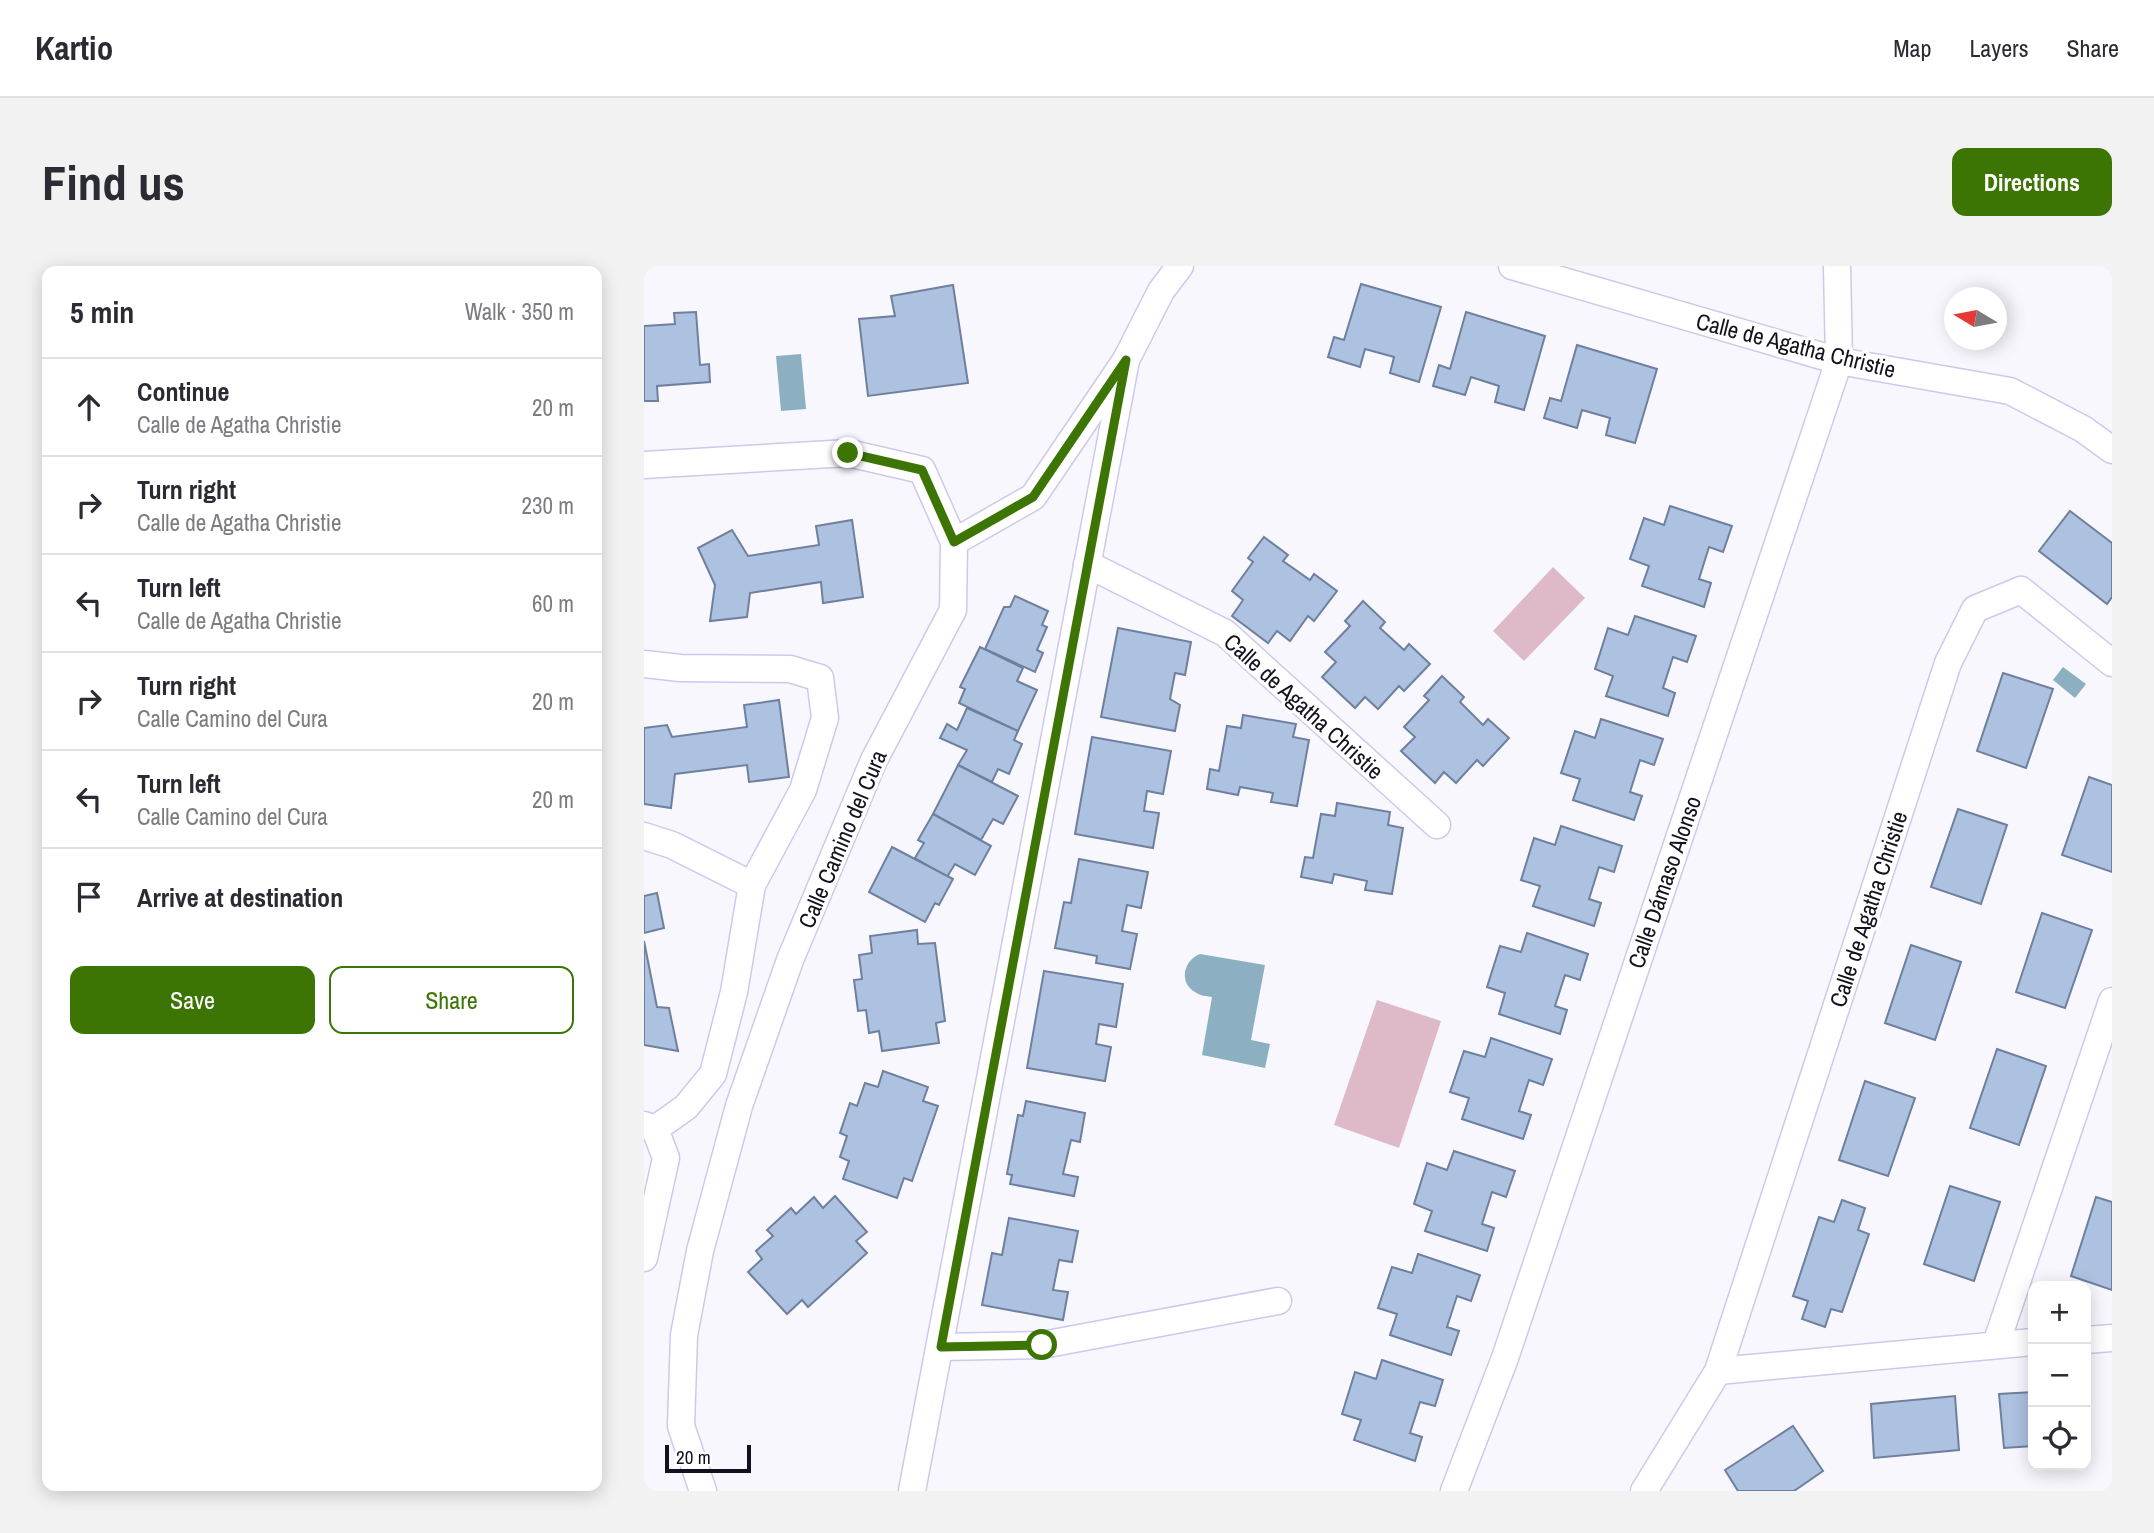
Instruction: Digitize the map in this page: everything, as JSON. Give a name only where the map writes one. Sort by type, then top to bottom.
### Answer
[{"type":"street","points":[[954,542],[1033,497],[1126,360],[1161,291],[1180,266]]},
{"type":"street","name":"Calle de Agatha Christie","points":[[1511,266],[1839,361],[2010,391],[2083,429],[2112,450]]},
{"type":"street","name":"Calle Dámaso Alonso","points":[[1454,1491],[1505,1358],[1839,361],[1837,266]]},
{"type":"street","points":[[912,1491],[1126,360]]},
{"type":"street","name":"Calle Camino del Cura","points":[[644,465],[848,453],[922,470],[954,542],[953,610],[874,760],[790,960],[739,1106],[700,1251],[684,1335],[681,1426],[703,1491]]},
{"type":"street","name":"Calle de Agatha Christie","points":[[1087,564],[1225,633],[1437,825]]},
{"type":"street","name":"Calle de Agatha Christie","points":[[1644,1491],[1718,1371],[1948,663],[1975,609],[2021,590],[2112,663]]},
{"type":"street","points":[[644,664],[680,668],[790,669],[820,678],[825,718],[803,790],[752,885],[734,992],[713,1073],[686,1107],[649,1127],[666,1158],[644,1258]]},
{"type":"street","points":[[644,836],[672,845],[752,885]]},
{"type":"street","points":[[1996,1344],[2112,1001]]},
{"type":"street","points":[[941,1347],[1042,1345],[1278,1301]]},
{"type":"street","points":[[2091,1340],[2112,1338]]},
{"type":"street","points":[[1718,1371],[2028,1342]]},
{"type":"shaded area","points":[[1553,567],[1585,598],[1524,661],[1493,631]]},
{"type":"shaded area","points":[[1377,1000],[1441,1021],[1399,1148],[1334,1125]]},
{"type":"water","points":[[801,354],[806,409],[781,411],[776,356]]},
{"type":"water","points":[[2063,667],[2086,684],[2075,698],[2053,680]]},
{"type":"water","points":[[1200,954],[1265,965],[1251,1040],[1270,1044],[1265,1068],[1202,1055],[1212,997],[1195,992],[1186,983],[1185,977],[1190,961]]},
{"type":"building","points":[[1361,284],[1441,307],[1419,382],[1390,373],[1394,357],[1365,349],[1360,367],[1328,357],[1334,337],[1344,340]]},
{"type":"building","points":[[953,285],[968,383],[868,396],[859,319],[895,316],[891,296]]},
{"type":"building","points":[[696,312],[700,365],[709,364],[710,382],[657,386],[658,401],[644,401],[644,326],[675,324],[674,313]]},
{"type":"building","points":[[1466,312],[1545,336],[1524,410],[1495,402],[1499,386],[1471,377],[1465,395],[1433,386],[1439,365],[1450,369]]},
{"type":"building","points":[[1577,345],[1657,369],[1635,443],[1606,435],[1610,418],[1582,410],[1577,428],[1544,418],[1550,398],[1561,401]]},
{"type":"building","points":[[1670,506],[1732,526],[1723,552],[1709,547],[1699,579],[1711,583],[1704,607],[1642,586],[1649,566],[1630,559],[1644,518],[1664,525]]},
{"type":"building","points":[[2070,511],[2112,543],[2112,597],[2107,604],[2039,551]]},
{"type":"building","points":[[852,520],[863,597],[823,603],[821,582],[750,593],[747,617],[710,621],[715,585],[698,548],[732,530],[748,556],[819,545],[816,526]]},
{"type":"building","points":[[1264,537],[1288,555],[1283,561],[1310,580],[1314,574],[1337,591],[1314,621],[1308,616],[1290,641],[1277,631],[1268,643],[1232,616],[1243,600],[1232,591],[1253,562],[1248,558]]},
{"type":"building","points":[[1015,596],[1048,611],[1042,625],[1047,627],[1037,650],[1043,653],[1035,672],[985,649],[1004,607],[1010,607]]},
{"type":"building","points":[[1363,601],[1385,622],[1380,628],[1404,650],[1409,644],[1430,664],[1404,691],[1399,686],[1378,709],[1365,697],[1355,708],[1322,677],[1336,662],[1325,652],[1350,626],[1345,621]]},
{"type":"building","points":[[1635,616],[1696,636],[1687,662],[1673,657],[1663,688],[1675,693],[1668,716],[1606,696],[1613,676],[1595,669],[1608,628],[1628,635]]},
{"type":"building","points":[[1118,628],[1191,642],[1185,675],[1175,673],[1170,699],[1180,705],[1175,731],[1101,717]]},
{"type":"building","points":[[980,647],[1023,668],[1017,681],[1037,690],[1018,731],[959,703],[965,689],[960,687]]},
{"type":"building","points":[[2003,673],[2053,689],[2026,768],[1977,751]]},
{"type":"building","points":[[1442,676],[1464,697],[1460,702],[1483,725],[1488,719],[1509,738],[1483,766],[1477,760],[1456,783],[1444,772],[1435,783],[1401,751],[1415,737],[1404,727],[1429,700],[1424,696]]},
{"type":"building","points":[[779,700],[789,777],[749,782],[747,765],[675,774],[671,808],[644,804],[644,728],[667,725],[672,737],[747,727],[744,705]]},
{"type":"building","points":[[967,708],[1018,731],[1014,740],[1022,744],[1009,774],[998,769],[992,782],[958,765],[967,750],[940,738],[947,724],[957,730]]},
{"type":"building","points":[[1243,715],[1296,724],[1293,737],[1309,740],[1297,806],[1271,802],[1273,793],[1240,787],[1238,795],[1207,789],[1210,769],[1219,771],[1227,726],[1241,728]]},
{"type":"building","points":[[1601,719],[1663,739],[1654,765],[1640,760],[1630,792],[1642,796],[1634,820],[1573,800],[1580,779],[1561,773],[1575,731],[1595,738]]},
{"type":"building","points":[[1092,737],[1171,751],[1163,794],[1147,791],[1144,811],[1159,813],[1153,848],[1075,834]]},
{"type":"building","points":[[958,765],[1018,796],[1003,824],[993,819],[981,840],[933,814]]},
{"type":"building","points":[[2089,777],[2112,785],[2112,872],[2062,855]]},
{"type":"building","points":[[1337,803],[1390,812],[1388,825],[1403,828],[1392,894],[1365,890],[1367,881],[1334,874],[1332,883],[1301,877],[1305,857],[1313,858],[1321,814],[1335,816]]},
{"type":"building","points":[[1958,809],[2007,825],[1981,904],[1931,887]]},
{"type":"building","points":[[933,814],[991,846],[975,875],[955,864],[947,877],[915,858],[924,843],[918,840]]},
{"type":"building","points":[[1561,826],[1622,846],[1614,872],[1599,867],[1589,899],[1601,903],[1594,926],[1533,906],[1540,886],[1521,880],[1534,838],[1555,845]]},
{"type":"building","points":[[892,847],[953,879],[939,905],[935,903],[925,922],[869,892]]},
{"type":"building","points":[[1079,859],[1148,872],[1141,908],[1127,905],[1122,931],[1137,934],[1130,969],[1096,963],[1097,956],[1055,948],[1064,902],[1071,903]]},
{"type":"building","points":[[657,893],[664,928],[644,933],[644,896]]},
{"type":"building","points":[[2042,913],[2092,930],[2065,1008],[2016,992]]},
{"type":"building","points":[[917,930],[918,944],[935,943],[945,1021],[936,1023],[939,1043],[882,1051],[879,1031],[869,1033],[866,1010],[858,1011],[854,980],[862,979],[859,955],[872,953],[870,936]]},
{"type":"building","points":[[1527,933],[1588,954],[1580,980],[1565,975],[1555,1006],[1567,1010],[1560,1034],[1499,1014],[1505,993],[1487,987],[1500,946],[1521,952]]},
{"type":"building","points":[[644,941],[657,1007],[669,1008],[678,1051],[644,1045]]},
{"type":"building","points":[[1911,945],[1961,962],[1935,1040],[1885,1023]]},
{"type":"building","points":[[1044,971],[1123,984],[1116,1027],[1099,1024],[1096,1044],[1111,1047],[1105,1081],[1027,1068]]},
{"type":"building","points":[[1491,1038],[1552,1059],[1543,1085],[1529,1080],[1519,1111],[1531,1115],[1523,1139],[1462,1119],[1469,1098],[1450,1092],[1464,1051],[1485,1057]]},
{"type":"building","points":[[1997,1049],[2046,1066],[2019,1145],[1970,1128]]},
{"type":"building","points":[[883,1071],[928,1087],[923,1101],[938,1106],[912,1181],[904,1178],[897,1198],[843,1179],[849,1161],[840,1157],[847,1136],[840,1133],[850,1103],[857,1106],[865,1083],[878,1087]]},
{"type":"building","points":[[1865,1081],[1915,1098],[1888,1176],[1839,1160]]},
{"type":"building","points":[[1026,1101],[1085,1113],[1080,1142],[1071,1140],[1063,1174],[1078,1177],[1074,1196],[1010,1184],[1012,1175],[1007,1174],[1018,1115],[1023,1116]]},
{"type":"building","points":[[1454,1151],[1515,1171],[1506,1197],[1492,1192],[1482,1224],[1494,1228],[1487,1251],[1425,1231],[1432,1211],[1414,1204],[1427,1163],[1447,1170]]},
{"type":"building","points":[[1950,1186],[2000,1202],[1974,1281],[1924,1264]]},
{"type":"building","points":[[835,1196],[867,1232],[856,1241],[867,1253],[808,1307],[802,1300],[787,1314],[748,1272],[762,1259],[756,1251],[773,1236],[767,1230],[791,1208],[796,1214],[814,1197],[823,1208]]},
{"type":"building","points":[[2096,1197],[2112,1202],[2112,1290],[2071,1276]]},
{"type":"building","points":[[1842,1200],[1865,1208],[1858,1230],[1869,1234],[1842,1312],[1831,1309],[1825,1327],[1802,1319],[1808,1301],[1793,1296],[1819,1217],[1834,1222]]},
{"type":"building","points":[[1009,1218],[1078,1231],[1072,1262],[1059,1260],[1053,1290],[1068,1292],[1063,1320],[982,1305],[992,1253],[1002,1255]]},
{"type":"building","points":[[1418,1254],[1480,1275],[1471,1301],[1457,1296],[1447,1327],[1459,1331],[1451,1355],[1390,1335],[1397,1314],[1378,1308],[1392,1267],[1412,1273]]},
{"type":"building","points":[[1382,1360],[1443,1380],[1435,1406],[1420,1402],[1410,1433],[1422,1437],[1415,1461],[1354,1440],[1361,1420],[1342,1414],[1355,1372],[1376,1379]]},
{"type":"building","points":[[2028,1392],[2028,1446],[2004,1448],[1999,1394]]},
{"type":"building","points":[[1955,1396],[1959,1450],[1874,1458],[1871,1404]]},
{"type":"building","points":[[1793,1426],[1823,1471],[1794,1491],[1738,1491],[1725,1470]]},
{"type":"route","points":[[848,453],[922,470],[954,542],[1033,497],[1126,360],[941,1347],[1042,1345]]}]
